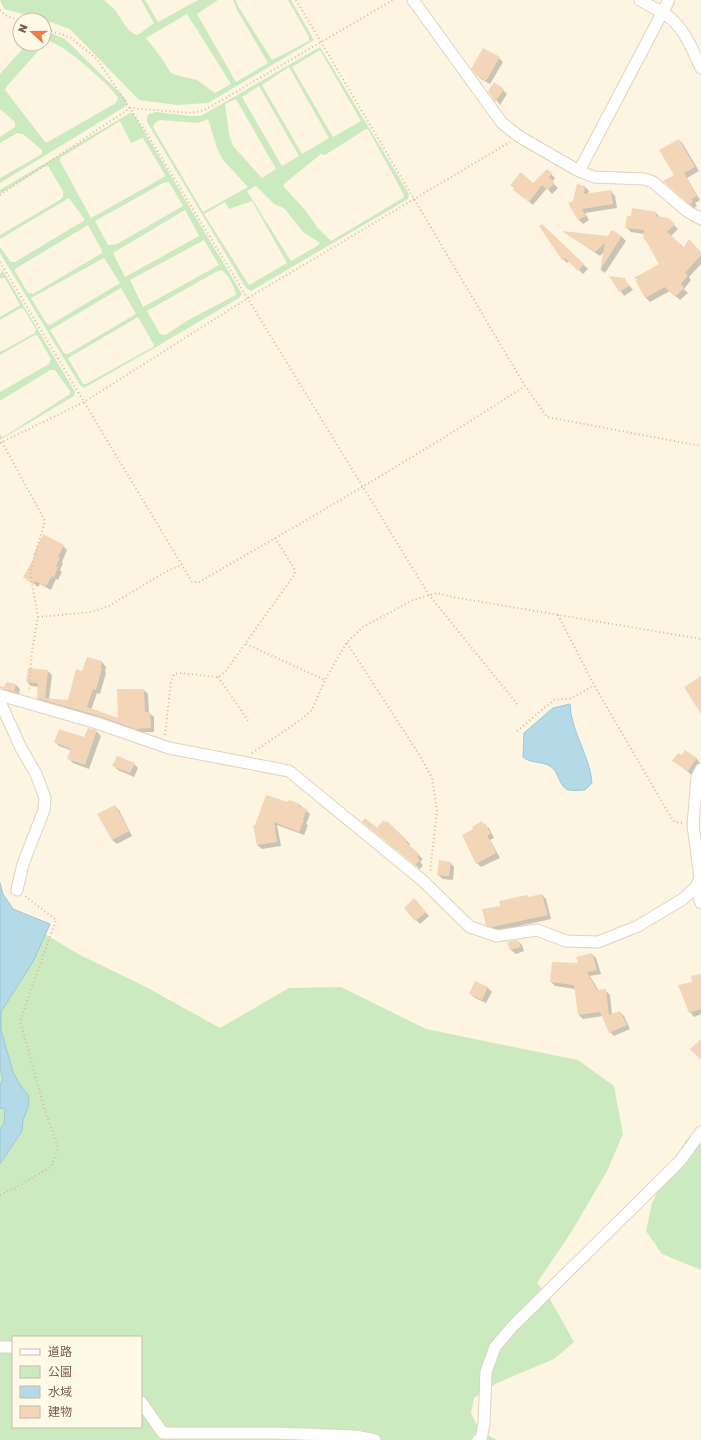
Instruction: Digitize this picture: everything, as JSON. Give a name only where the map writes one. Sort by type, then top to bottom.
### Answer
[{"type":"street","points":[[413,0],[502,123],[520,137],[579,171],[594,177],[644,179],[653,182],[687,211],[701,219]]},
{"type":"street","points":[[640,0],[663,13],[684,32],[701,68]]},
{"type":"street","points":[[579,171],[669,0]]},
{"type":"street","points":[[0,695],[97,723],[163,746],[289,771],[429,886],[470,927],[497,936],[538,930],[566,941],[598,942],[638,926],[683,899],[696,887],[700,878],[693,825],[697,777],[701,769]]},
{"type":"street","points":[[0,702],[21,748],[36,774],[45,798],[44,810],[23,864],[18,890]]},
{"type":"street","points":[[696,887],[701,903]]},
{"type":"street","points":[[478,1440],[481,1439],[484,1424],[486,1372],[496,1347],[513,1326],[680,1161],[701,1132]]},
{"type":"street","points":[[0,1347],[12,1347]]},
{"type":"street","points":[[142,1403],[163,1433],[280,1433],[355,1436],[375,1440]]},
{"type":"path","points":[[296,0],[525,386],[547,417],[701,446]]},
{"type":"path","points":[[0,195],[130,108],[191,113],[205,110],[393,0]]},
{"type":"path","points":[[0,10],[12,17]]},
{"type":"path","points":[[52,31],[71,38],[97,59],[148,134],[429,595],[518,705]]},
{"type":"path","points":[[28,704],[32,651],[38,617],[30,572],[45,521],[1,442],[84,402],[248,298],[520,137]]},
{"type":"path","points":[[0,262],[192,582],[199,582],[275,538],[461,428],[525,386]]},
{"type":"path","points":[[163,746],[171,681],[174,674],[179,673],[218,676],[225,672],[295,574],[294,568],[275,538]]},
{"type":"path","points":[[38,617],[91,612],[109,606],[168,571],[182,565]]},
{"type":"path","points":[[239,761],[304,718],[312,710],[325,680],[347,642],[363,627],[413,600],[429,595],[437,593],[701,639]]},
{"type":"path","points":[[558,615],[594,685],[672,819],[675,822],[693,825]]},
{"type":"path","points":[[347,642],[420,756],[432,778],[437,810],[429,886]]},
{"type":"path","points":[[245,644],[325,680]]},
{"type":"path","points":[[218,676],[249,722]]},
{"type":"path","points":[[517,731],[554,700],[572,698],[594,685]]},
{"type":"path","points":[[0,1195],[51,1167],[58,1147],[46,1114],[20,1021],[56,920],[18,890]]},
{"type":"green space","points":[[0,0],[104,0],[117,12],[131,32],[138,35],[154,23],[141,0],[145,0],[158,22],[198,0],[218,0],[197,14],[236,82],[268,63],[237,10],[233,0],[236,0],[238,6],[272,60],[309,41],[309,37],[288,0],[291,0],[314,40],[208,103],[177,105],[139,100],[70,29],[52,23],[52,12],[15,12],[4,9]],"holes":[[[187,14],[231,84],[215,93],[197,80],[170,72],[163,60],[146,38]]]},
{"type":"green space","points":[[52,33],[65,39],[125,98],[127,102],[126,106],[0,183],[0,178],[42,154],[42,150],[23,134],[17,133],[0,143],[0,137],[15,127],[15,122],[0,109],[0,74],[20,52],[37,52],[5,90],[46,143],[116,103],[118,98],[108,86],[85,65],[68,51],[52,42]]},
{"type":"green space","points":[[320,47],[409,194],[408,199],[251,291],[246,288],[147,122],[147,117],[149,114],[156,112],[201,116]],"holes":[[[320,50],[361,121],[333,137],[292,67]],[[289,67],[329,138],[302,154],[262,85]],[[259,86],[299,156],[282,166],[242,97]],[[236,99],[276,169],[262,178],[233,146],[229,134],[225,104]],[[208,119],[217,148],[223,160],[248,187],[203,212],[153,127],[155,123],[160,120],[198,123]],[[368,129],[404,195],[403,198],[331,241],[317,227],[306,211],[284,187],[284,184],[321,154],[325,155]],[[256,186],[274,204],[284,208],[303,232],[320,243],[291,261],[247,191]],[[252,201],[287,263],[249,285],[204,214],[225,202],[229,209]]]},
{"type":"green space","points":[[130,113],[133,113],[242,294],[239,298],[84,388],[80,385],[0,253],[0,247],[11,262],[15,262],[85,220],[69,198],[0,239],[0,235],[58,201],[63,197],[63,191],[48,166],[0,194],[0,190]],"holes":[[[120,121],[131,143],[143,138],[165,175],[164,177],[91,218],[60,161],[60,158]],[[169,182],[183,206],[117,244],[108,245],[95,221],[163,183]],[[185,210],[199,236],[125,277],[113,253]],[[88,225],[102,251],[102,253],[33,294],[28,293],[15,269]],[[204,240],[219,265],[143,307],[130,280]],[[104,258],[120,283],[50,325],[47,324],[31,298]],[[221,270],[231,281],[236,295],[192,318],[165,335],[160,334],[147,311]],[[121,288],[136,314],[68,354],[64,353],[50,330]],[[138,317],[154,345],[153,347],[86,384],[83,384],[68,358]]]},
{"type":"green space","points":[[0,266],[75,392],[74,396],[0,440],[0,434],[2,437],[5,436],[70,394],[70,391],[55,370],[50,370],[0,401],[0,392],[49,364],[51,359],[37,335],[0,355],[0,352],[35,333],[36,329],[23,308],[0,320],[0,317],[20,305],[5,278],[0,278],[2,271]]},
{"type":"green space","points":[[0,907],[80,955],[146,987],[220,1028],[289,988],[341,987],[426,1029],[578,1060],[614,1086],[623,1134],[607,1171],[572,1231],[537,1283],[550,1299],[574,1342],[554,1359],[497,1383],[474,1398],[471,1413],[480,1431],[497,1440],[0,1440]]},
{"type":"green space","points":[[686,1140],[701,1141],[701,1270],[662,1254],[646,1231],[652,1203]]},
{"type":"water","points":[[570,704],[574,724],[591,773],[592,783],[585,790],[566,789],[553,768],[544,763],[529,761],[523,757],[524,733],[553,708]]},
{"type":"water","points":[[0,883],[3,894],[13,909],[50,924],[34,960],[1,1012],[1,1030],[13,1072],[20,1085],[28,1095],[29,1105],[23,1120],[22,1131],[0,1164],[0,1129],[4,1123],[5,1109],[0,1108],[0,1086],[3,1078],[0,1070]]},
{"type":"building","points":[[483,48],[500,57],[486,81],[476,75],[471,69]]},
{"type":"building","points":[[494,82],[504,89],[495,102],[488,91]]},
{"type":"building","points":[[679,139],[695,167],[684,173],[697,196],[691,199],[693,202],[689,204],[663,181],[674,175],[659,150]]},
{"type":"building","points":[[547,169],[552,173],[549,177],[555,183],[547,190],[542,185],[529,202],[513,190],[514,188],[510,185],[520,173],[522,173],[533,183]]},
{"type":"building","points":[[577,184],[585,186],[584,194],[611,190],[613,204],[582,209],[586,216],[578,220],[568,203],[573,201]]},
{"type":"building","points":[[632,208],[657,212],[656,216],[669,218],[675,224],[667,232],[684,247],[689,239],[701,252],[701,255],[685,273],[688,275],[681,284],[684,288],[675,297],[665,287],[645,298],[635,280],[640,281],[634,278],[659,264],[643,238],[644,230],[625,228],[627,216],[631,216]]},
{"type":"building","points":[[542,224],[584,264],[578,271],[565,258],[562,260],[539,226]]},
{"type":"building","points":[[612,230],[622,236],[600,270],[605,243],[595,252],[562,231],[608,236]]},
{"type":"building","points":[[609,276],[625,278],[629,286],[619,292]]},
{"type":"building","points":[[43,534],[64,545],[58,557],[60,558],[56,566],[58,567],[54,577],[52,576],[46,586],[35,581],[33,584],[23,577],[35,556],[33,556]]},
{"type":"building","points":[[87,657],[102,661],[102,668],[96,690],[93,689],[87,707],[118,718],[117,689],[144,689],[145,712],[150,712],[151,728],[136,729],[99,716],[33,697],[37,698],[38,683],[26,682],[28,668],[48,670],[45,698],[68,700],[76,669],[82,671]]},
{"type":"building","points":[[701,676],[701,714],[684,687]]},
{"type":"building","points":[[6,682],[16,684],[14,691],[26,695],[0,688],[0,686],[5,686]]},
{"type":"building","points":[[88,728],[97,730],[85,765],[67,759],[71,749],[54,742],[59,729],[84,737]]},
{"type":"building","points":[[685,750],[697,758],[688,771],[672,761],[678,753],[682,755]]},
{"type":"building","points":[[117,756],[135,763],[130,773],[112,766]]},
{"type":"building","points":[[266,795],[288,802],[289,800],[300,804],[299,806],[307,809],[299,832],[274,822],[277,842],[257,845],[253,825],[255,825]]},
{"type":"building","points":[[115,805],[129,831],[112,840],[97,814]]},
{"type":"building","points":[[365,818],[377,828],[383,820],[385,822],[387,821],[419,854],[417,857],[420,860],[415,865],[362,822]]},
{"type":"building","points":[[482,821],[483,824],[485,823],[491,834],[487,835],[496,853],[476,864],[462,835],[473,829],[472,827]]},
{"type":"building","points":[[439,860],[451,862],[449,876],[437,875]]},
{"type":"building","points":[[542,894],[548,915],[492,927],[486,925],[482,909],[500,906],[499,901],[527,895],[528,897]]},
{"type":"building","points":[[414,898],[426,912],[415,921],[404,908]]},
{"type":"building","points":[[518,940],[521,947],[510,950],[507,942]]},
{"type":"building","points":[[592,953],[597,970],[587,972],[597,990],[606,989],[609,1015],[620,1011],[627,1025],[609,1033],[600,1012],[578,1015],[574,985],[550,982],[552,962],[578,963],[576,957]]},
{"type":"building","points":[[701,974],[701,1009],[689,1013],[678,985],[692,982],[691,976]]},
{"type":"building","points":[[475,981],[488,987],[482,1000],[469,994]]},
{"type":"building","points":[[701,1039],[701,1060],[690,1049]]}]
